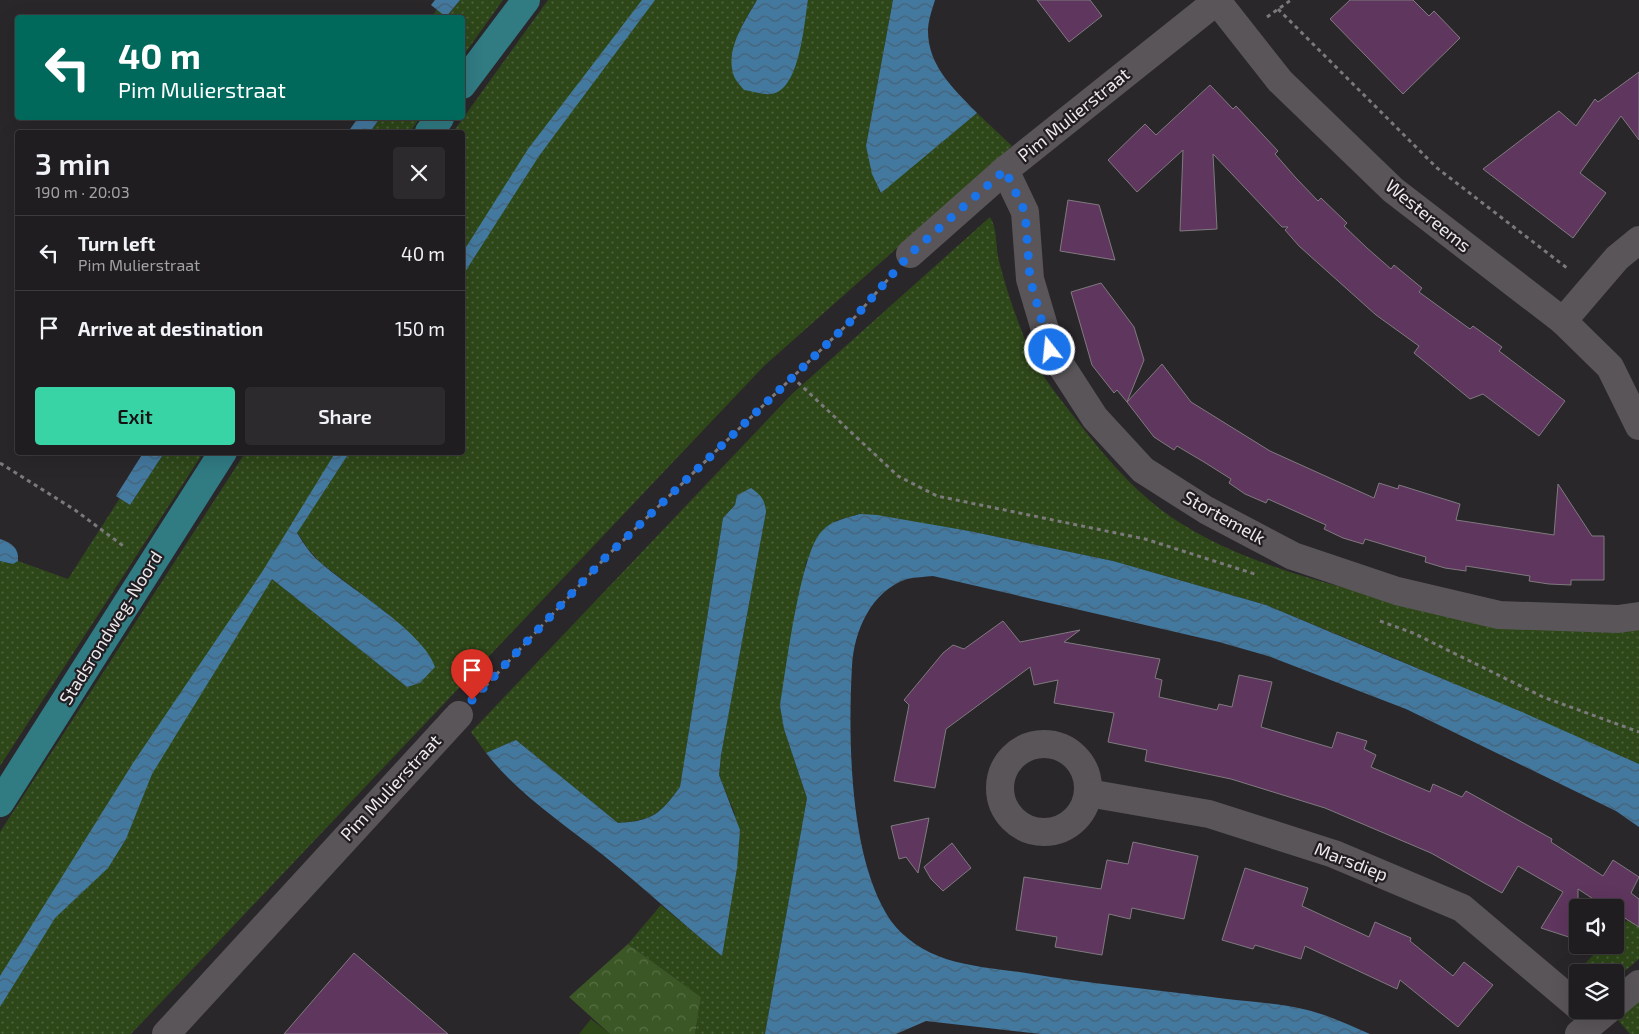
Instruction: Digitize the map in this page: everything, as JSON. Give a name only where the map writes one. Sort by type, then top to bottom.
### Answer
[{"type":"main road","points":[[465,81],[526,0]]},
{"type":"main road","points":[[431,130],[438,120]]},
{"type":"main road","name":"Stadsrondweg-Noord","points":[[0,803],[221,455]]},
{"type":"street","name":"Pim Mulierstraat","points":[[910,254],[1005,170],[1218,0]]},
{"type":"street","name":"Westereems","points":[[1218,0],[1280,81],[1393,190],[1563,321],[1610,367],[1639,426]]},
{"type":"street","name":"Stortemelk","points":[[1005,170],[1025,212],[1030,279],[1050,350],[1095,418],[1143,470],[1206,510],[1293,556],[1397,592],[1499,615],[1618,618],[1639,616]]},
{"type":"street","points":[[1563,321],[1617,258],[1639,240]]},
{"type":"street","name":"Pim Mulierstraat","points":[[166,1034],[459,715]]},
{"type":"street","name":"Marsdiep","points":[[1088,793],[1218,817],[1334,854],[1462,908],[1569,996]]},
{"type":"street","name":"Marsdiep","points":[[1624,995],[1639,984]]},
{"type":"path","points":[[1278,10],[1437,168],[1592,287]]},
{"type":"path","points":[[459,715],[605,558],[856,316],[910,254]]},
{"type":"path","points":[[792,376],[898,476],[937,496],[1145,539],[1260,576]]},
{"type":"path","points":[[0,464],[75,510],[151,566]]},
{"type":"path","points":[[1377,619],[1412,633],[1543,697],[1639,732]]},
{"type":"green space","points":[[460,0],[503,0],[465,53],[465,15],[448,15]]},
{"type":"green space","points":[[548,0],[757,0],[742,25],[803,25],[808,0],[893,0],[866,146],[880,193],[977,113],[1012,146],[764,366],[131,1034],[0,1034],[0,832],[244,455],[465,455],[465,130],[454,130],[462,120],[465,120],[465,115]],"holes":[[[291,523],[308,549],[321,563],[388,614],[420,683],[407,687],[272,579]]]},
{"type":"green space","points":[[437,9],[444,15],[433,15]]},
{"type":"green space","points":[[379,120],[419,120],[411,130],[371,130]]},
{"type":"green space","points":[[990,217],[993,222],[998,255],[1006,285],[1031,354],[1053,390],[1099,449],[1145,497],[1193,531],[1240,554],[1289,572],[1365,593],[1639,624],[1639,764],[1266,605],[1113,561],[969,531],[860,514],[835,521],[806,562],[780,706],[784,729],[807,798],[765,1034],[695,1034],[701,997],[628,944],[661,905],[722,956],[735,814],[719,775],[721,755],[766,512],[737,495],[735,505],[723,518],[680,787],[660,810],[647,818],[618,823],[516,740],[486,753],[471,732],[792,394]]},
{"type":"green space","points":[[163,455],[202,455],[0,766],[0,561],[13,564],[18,561],[68,579],[120,498],[130,505]]},
{"type":"green space","points":[[1639,908],[1639,959],[1624,972],[1624,964],[1585,964],[1594,954],[1624,954],[1624,924]]},
{"type":"green space","points":[[628,944],[701,997],[695,1034],[610,1034],[569,997]]},
{"type":"green space","points":[[1639,1001],[1639,1034],[1630,1034],[1617,1019],[1624,1019],[1624,1013]]},
{"type":"green space","points":[[591,1019],[610,1034],[579,1034]]},
{"type":"water","points":[[435,0],[460,0],[448,15],[444,15],[431,5]]},
{"type":"water","points":[[642,0],[655,0],[539,156],[465,272],[465,249],[528,149]]},
{"type":"water","points":[[757,0],[808,0],[799,54],[794,69],[781,90],[771,94],[744,90],[737,82],[733,73],[732,54],[734,44]]},
{"type":"water","points":[[893,0],[935,0],[929,19],[928,31],[932,55],[951,86],[977,113],[881,193],[872,174],[866,146]]},
{"type":"water","points":[[357,120],[379,120],[371,130],[349,130]]},
{"type":"water","points":[[142,455],[163,455],[130,505],[116,496]]},
{"type":"water","points":[[334,455],[348,455],[297,533],[317,560],[385,612],[417,640],[435,667],[420,683],[407,687],[272,579],[152,774],[126,839],[108,868],[55,918],[0,1007],[0,976],[133,763],[262,572]]},
{"type":"water","points":[[751,488],[762,498],[766,512],[721,755],[719,775],[740,830],[737,868],[722,956],[618,867],[527,795],[512,782],[486,753],[516,740],[618,823],[648,818],[667,804],[680,787],[723,518],[735,505],[737,495]]},
{"type":"water","points":[[860,514],[877,515],[969,531],[1113,561],[1266,605],[1522,712],[1639,764],[1639,827],[1616,811],[1406,709],[1268,656],[1219,642],[933,576],[907,579],[894,585],[874,603],[861,626],[853,653],[851,695],[854,798],[859,832],[867,866],[877,895],[891,921],[902,934],[930,953],[965,964],[1076,980],[1284,1005],[1320,1014],[1370,1034],[1041,1034],[926,1021],[896,1034],[765,1034],[807,798],[784,729],[780,706],[795,613],[807,563],[814,543],[826,527],[845,518]]},
{"type":"water","points":[[0,539],[8,542],[16,549],[18,561],[13,564],[0,561]]},
{"type":"building","points":[[1037,0],[1090,0],[1102,16],[1069,42]]},
{"type":"building","points":[[1350,0],[1413,0],[1429,16],[1434,11],[1460,38],[1403,94],[1330,19]]},
{"type":"building","points":[[1639,72],[1639,140],[1621,116],[1580,173],[1606,193],[1573,238],[1483,169],[1559,111],[1576,126],[1595,99],[1598,102]]},
{"type":"building","points":[[1210,85],[1233,109],[1236,106],[1278,151],[1275,154],[1296,178],[1318,201],[1321,198],[1347,223],[1344,226],[1367,248],[1391,269],[1394,265],[1422,288],[1419,292],[1470,329],[1473,326],[1502,347],[1499,351],[1565,401],[1539,436],[1483,394],[1470,399],[1414,353],[1419,346],[1376,315],[1299,246],[1285,230],[1288,227],[1282,227],[1213,154],[1217,229],[1180,231],[1183,150],[1137,192],[1108,160],[1145,124],[1156,135]]},
{"type":"building","points":[[1068,200],[1099,205],[1115,260],[1060,251]]},
{"type":"building","points":[[1101,283],[1134,327],[1144,360],[1127,402],[1117,390],[1114,393],[1092,365],[1071,292]]},
{"type":"building","points":[[1162,364],[1191,402],[1270,451],[1374,498],[1379,483],[1398,489],[1399,485],[1460,504],[1456,520],[1554,535],[1558,484],[1592,536],[1604,536],[1604,580],[1571,580],[1571,585],[1549,584],[1529,581],[1530,576],[1466,566],[1466,571],[1445,568],[1425,562],[1426,557],[1365,539],[1363,544],[1343,538],[1324,529],[1326,525],[1268,499],[1266,503],[1245,494],[1229,483],[1231,479],[1204,462],[1177,446],[1174,450],[1154,437],[1127,402]]},
{"type":"building","points":[[1003,621],[1020,642],[1080,630],[1064,642],[1160,659],[1155,678],[1162,680],[1159,697],[1217,710],[1219,704],[1232,707],[1239,675],[1272,682],[1261,727],[1332,748],[1337,732],[1367,741],[1364,749],[1376,755],[1371,767],[1430,792],[1433,784],[1462,797],[1466,791],[1552,839],[1551,842],[1603,876],[1613,860],[1639,877],[1631,893],[1639,899],[1639,927],[1624,918],[1624,899],[1593,899],[1578,889],[1578,899],[1569,899],[1569,937],[1541,928],[1563,892],[1518,866],[1502,893],[1431,853],[1325,808],[1231,779],[1145,761],[1147,750],[1108,742],[1114,713],[1054,703],[1058,680],[1034,685],[1030,667],[946,729],[935,788],[894,781],[909,705],[904,700],[943,653],[953,645],[964,649]]},
{"type":"building","points":[[929,818],[918,873],[906,857],[899,859],[891,826]]},
{"type":"building","points":[[1133,842],[1198,856],[1184,919],[1132,908],[1130,919],[1109,914],[1102,955],[1055,947],[1057,937],[1016,930],[1024,877],[1101,889],[1107,860],[1128,864]]},
{"type":"building","points":[[952,843],[971,868],[943,891],[931,879],[924,867]]},
{"type":"building","points":[[1245,868],[1308,888],[1302,906],[1369,937],[1375,922],[1411,938],[1410,941],[1453,976],[1464,962],[1493,985],[1458,1027],[1400,980],[1397,989],[1305,946],[1301,959],[1255,945],[1253,949],[1222,940]]},
{"type":"building","points":[[354,953],[448,1034],[284,1034]]},
{"type":"route","points":[[472,700],[605,558],[856,316],[910,254],[1005,170],[1025,212],[1030,279],[1050,350]]}]
